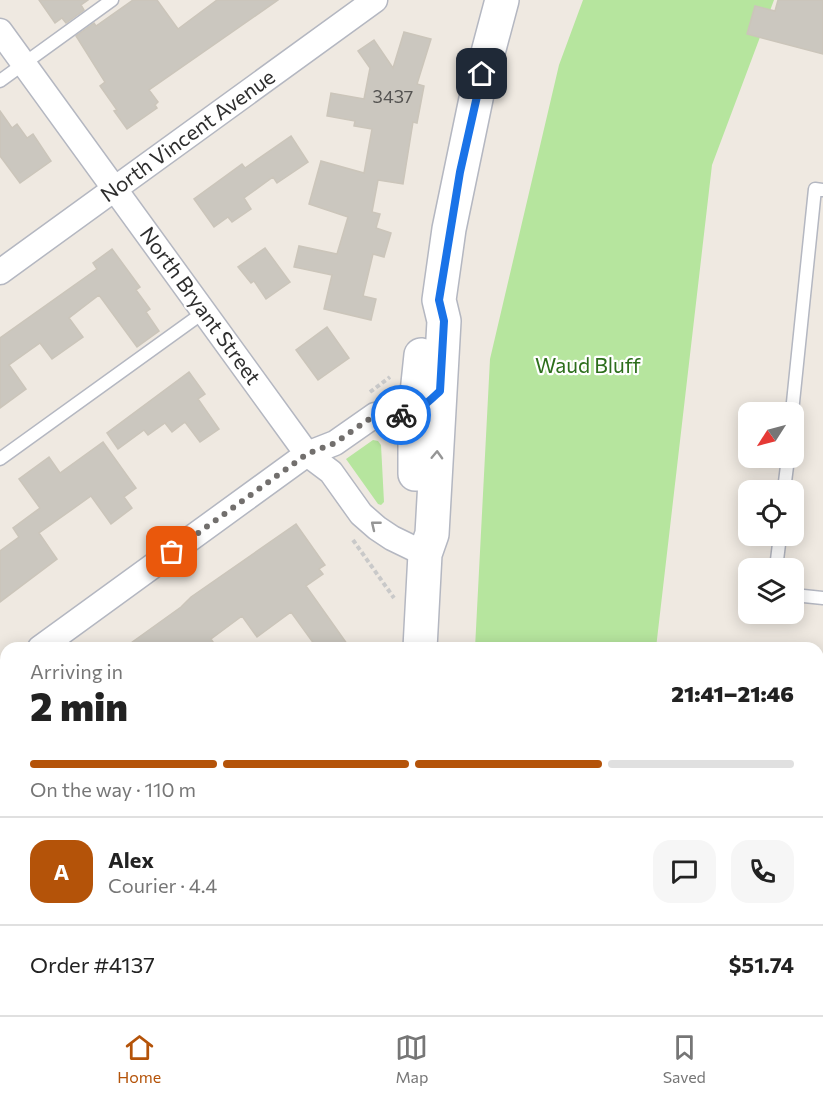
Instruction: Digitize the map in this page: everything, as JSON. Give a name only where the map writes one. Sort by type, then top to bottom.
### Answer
[{"type":"main road","points":[[420,641],[425,554],[432,534],[444,321],[439,300],[460,172],[477,94],[502,0]]},
{"type":"main road","points":[[425,554],[418,534],[415,412],[419,366],[427,318],[439,300]]},
{"type":"street","name":"North Vincent Avenue","points":[[0,272],[375,0]]},
{"type":"street","name":"North Bryant Street","points":[[0,31],[307,454],[331,472],[362,514],[377,528],[425,554]]},
{"type":"street","points":[[48,642],[307,454],[335,443],[375,415],[400,416],[415,412],[440,391]]},
{"type":"lane","points":[[0,81],[112,0]]},
{"type":"lane","points":[[793,402],[815,189],[823,190]]},
{"type":"lane","points":[[0,459],[204,312]]},
{"type":"lane","points":[[804,596],[823,598]]},
{"type":"path","points":[[347,532],[420,641]]},
{"type":"green space","name":"Waud Bluff","points":[[583,0],[774,0],[712,165],[657,642],[475,642],[490,359],[559,65]]},
{"type":"green space","points":[[373,440],[378,441],[381,445],[384,502],[381,505],[346,459]]},
{"type":"building","points":[[39,0],[88,0],[81,5],[84,10],[66,23],[62,18],[55,23]]},
{"type":"building","points":[[133,0],[157,0],[178,29],[217,0],[278,0],[149,90],[158,102],[155,105],[157,108],[127,129],[100,86],[105,82],[76,36],[94,23],[96,26]]},
{"type":"building","points":[[778,0],[823,0],[823,54],[747,34],[755,6],[775,11]]},
{"type":"building","points":[[404,32],[431,39],[417,84],[424,86],[417,123],[413,122],[403,184],[378,180],[372,212],[380,214],[376,228],[391,233],[384,257],[373,254],[363,296],[376,299],[371,320],[324,309],[332,275],[294,267],[299,246],[337,254],[348,217],[309,204],[321,161],[364,173],[372,129],[354,126],[355,121],[327,116],[331,93],[364,99],[370,68],[358,51],[374,40],[393,68]]},
{"type":"building","points":[[0,111],[12,128],[17,124],[27,138],[33,134],[51,161],[20,183],[0,156]]},
{"type":"building","points":[[291,136],[308,162],[277,183],[273,177],[244,198],[251,209],[232,222],[228,217],[214,227],[194,199],[242,164],[245,168]]},
{"type":"building","points":[[265,248],[290,282],[266,299],[254,281],[251,283],[238,267]]},
{"type":"building","points":[[112,249],[140,287],[136,290],[150,309],[146,312],[159,331],[137,347],[99,295],[69,318],[83,337],[52,359],[40,343],[9,365],[26,389],[0,408],[0,338],[97,269],[93,263]]},
{"type":"building","points":[[327,327],[349,358],[318,380],[296,350]]},
{"type":"building","points":[[189,372],[205,394],[198,399],[219,429],[200,442],[185,422],[172,432],[165,423],[148,435],[144,430],[118,449],[107,433]]},
{"type":"building","points":[[103,442],[136,488],[124,497],[132,508],[111,524],[91,496],[39,533],[57,559],[0,602],[0,551],[19,537],[13,528],[40,508],[19,479],[49,457],[60,473]]},
{"type":"building","points":[[296,524],[325,565],[319,569],[323,574],[306,586],[346,642],[313,642],[291,612],[257,637],[242,616],[211,639],[213,642],[132,642],[181,607],[191,597]]},
{"type":"way so far","points":[[172,552],[307,454],[335,443],[375,415],[401,415]]},
{"type":"route","points":[[401,415],[422,408],[440,391],[444,321],[439,300],[449,229],[482,74]]}]
